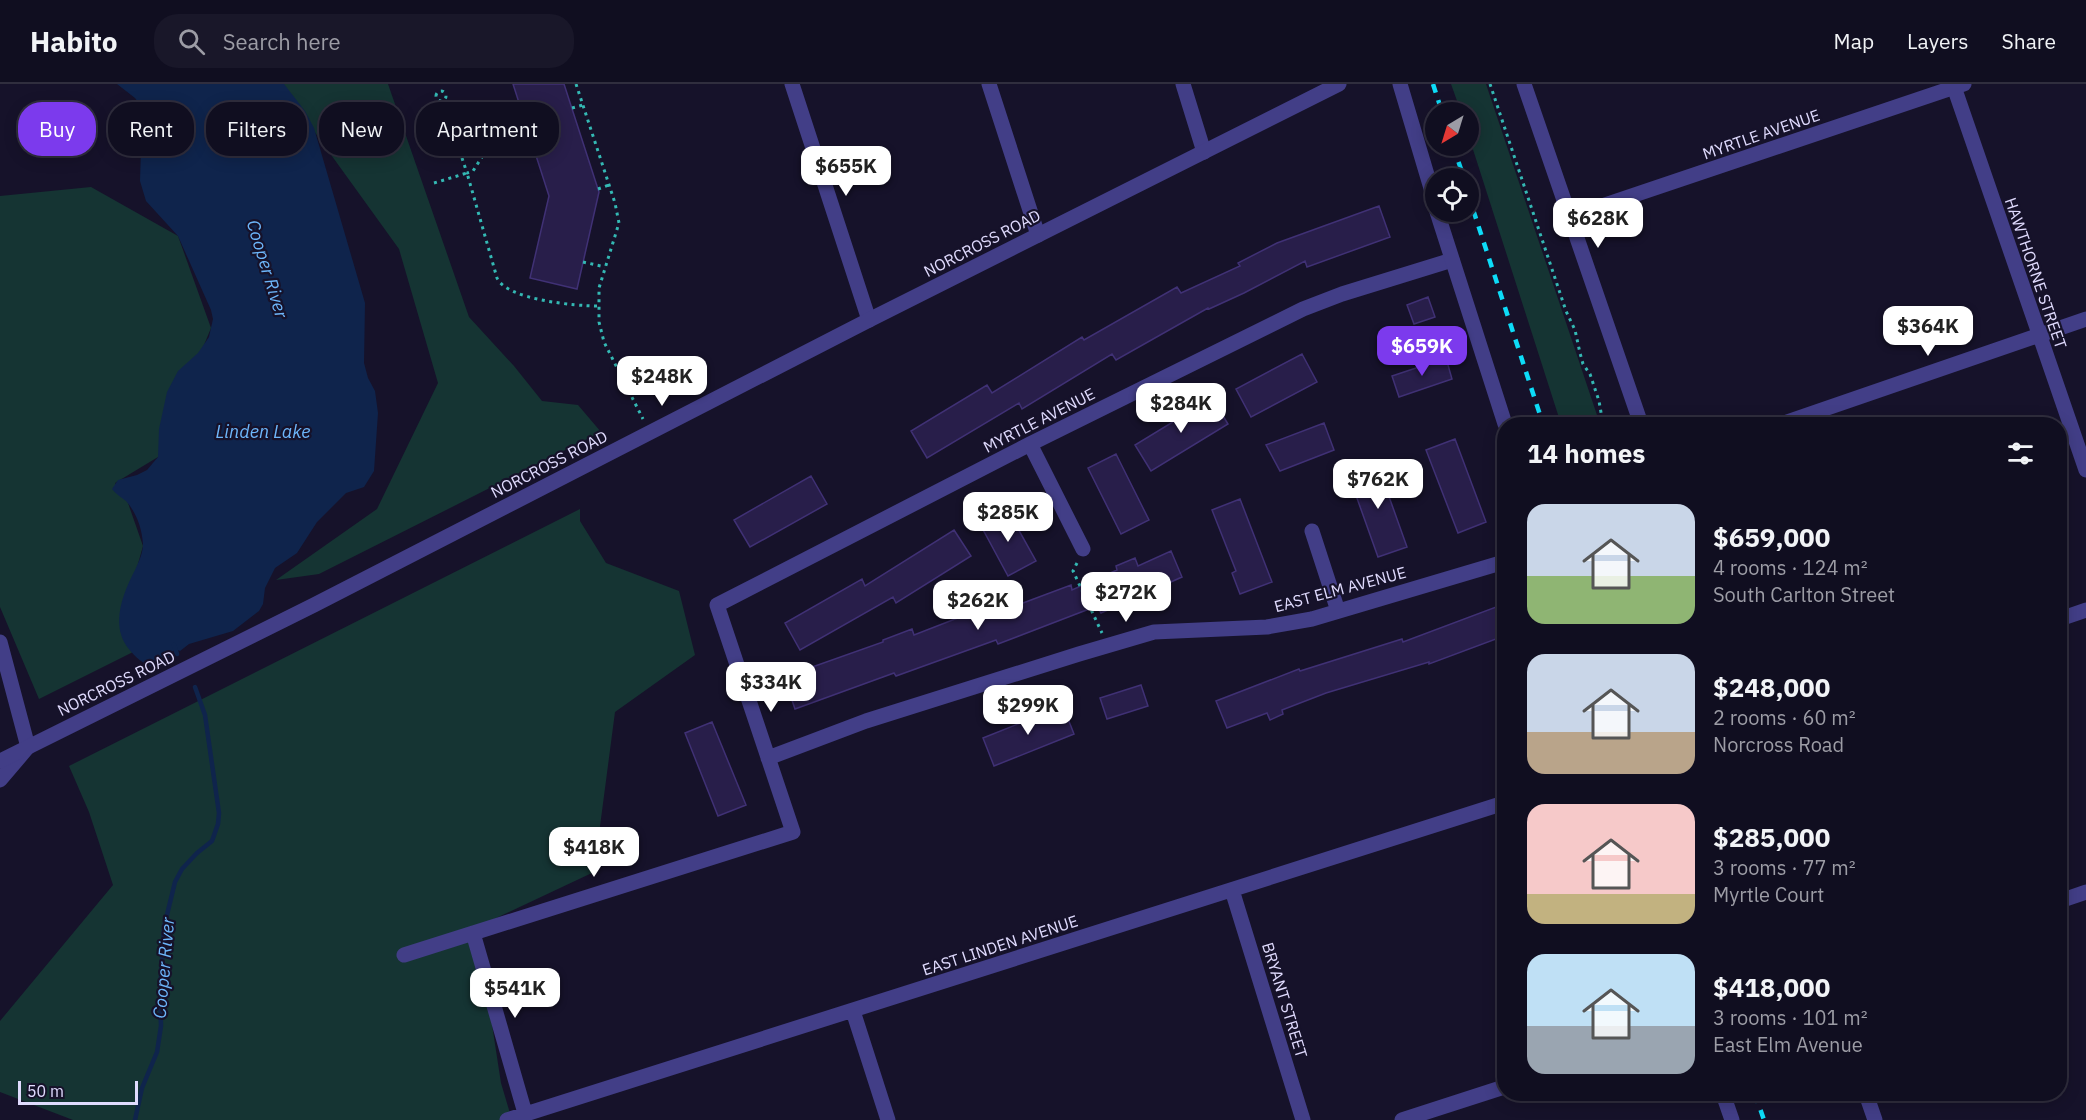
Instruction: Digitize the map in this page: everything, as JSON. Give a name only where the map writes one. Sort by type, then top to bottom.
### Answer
[{"type":"street","points":[[792,84],[869,320]]},
{"type":"street","points":[[990,84],[1038,235]]},
{"type":"street","points":[[1183,84],[1204,152]]},
{"type":"street","name":"NORCROSS ROAD","points":[[0,761],[325,600],[869,320],[1339,84]]},
{"type":"street","points":[[1400,84],[1425,168]]},
{"type":"street","points":[[1524,84],[1639,417]]},
{"type":"street","name":"MYRTLE AVENUE","points":[[1569,218],[1957,85]]},
{"type":"street","name":"HAWTHORNE STREET","points":[[1957,85],[2038,334],[2086,470]]},
{"type":"street","points":[[1440,222],[1503,417]]},
{"type":"street","name":"MYRTLE AVENUE","points":[[768,758],[717,605],[1030,444],[1303,309],[1342,294],[1452,260]]},
{"type":"street","points":[[1802,417],[2086,319]]},
{"type":"street","points":[[1030,444],[1083,549]]},
{"type":"street","points":[[1312,531],[1338,611]]},
{"type":"street","name":"EAST ELM AVENUE","points":[[768,758],[866,721],[1154,632],[1267,627],[1312,619],[1497,564]]},
{"type":"street","points":[[2067,617],[2086,610]]},
{"type":"street","points":[[0,642],[28,747],[0,780]]},
{"type":"street","points":[[404,955],[793,832],[768,758]]},
{"type":"street","name":"EAST LINDEN AVENUE","points":[[507,1120],[526,1117],[1497,805]]},
{"type":"street","name":"BRYANT STREET","points":[[1232,890],[1303,1120]]},
{"type":"street","points":[[2067,899],[2086,892]]},
{"type":"street","points":[[474,933],[526,1117]]},
{"type":"street","points":[[853,1011],[888,1120]]},
{"type":"street","points":[[1402,1120],[1497,1089]]},
{"type":"street","points":[[1725,1101],[1732,1120]]},
{"type":"street","points":[[1868,1101],[1875,1120]]},
{"type":"path","points":[[576,84],[619,223],[599,288],[600,334],[644,420]]},
{"type":"path","points":[[1490,84],[1566,312],[1575,330],[1580,353],[1590,374],[1602,417]]},
{"type":"path","points":[[443,101],[467,173],[497,278],[503,287],[546,301],[578,306],[598,306]]},
{"type":"path","points":[[572,108],[583,105]]},
{"type":"path","points":[[434,183],[473,171],[483,156]]},
{"type":"path","points":[[598,189],[609,185]]},
{"type":"path","points":[[583,262],[605,267]]},
{"type":"path","points":[[1083,549],[1073,571],[1108,645]]},
{"type":"green space","points":[[280,84],[388,84],[394,102],[319,102],[319,138],[307,121],[307,102],[293,102]]},
{"type":"green space","points":[[1451,84],[1486,84],[1598,417],[1559,417],[1475,156],[1479,156],[1479,102],[1457,102]]},
{"type":"green space","points":[[404,130],[469,317],[514,366],[542,401],[578,405],[601,432],[319,574],[276,580],[377,509],[438,383],[399,249],[332,156],[404,156]]},
{"type":"green space","points":[[91,187],[178,236],[211,328],[158,457],[115,483],[128,503],[143,546],[120,628],[139,649],[39,699],[0,607],[0,196]]},
{"type":"green space","points":[[580,509],[580,521],[606,563],[679,591],[695,655],[615,712],[594,872],[477,927],[501,1083],[512,1120],[73,1120],[0,1092],[0,1021],[113,885],[89,812],[69,766]]},
{"type":"water","name":"Linden Lake","points":[[117,84],[284,84],[298,102],[206,102],[206,156],[307,156],[307,115],[314,128],[319,145],[319,156],[322,156],[365,303],[364,363],[375,391],[378,413],[374,471],[364,487],[346,493],[317,522],[297,553],[275,568],[265,588],[263,604],[259,611],[233,631],[189,644],[180,651],[175,649],[172,655],[154,667],[143,662],[128,648],[120,629],[120,609],[143,544],[136,515],[126,501],[112,489],[118,480],[147,470],[158,457],[159,429],[167,392],[178,371],[198,353],[209,337],[213,319],[178,236],[146,201],[140,181],[141,156],[194,156],[194,102],[138,102]]},
{"type":"building","points":[[513,84],[564,84],[599,192],[577,289],[530,278],[549,196],[536,156],[559,156],[559,102],[519,102]]},
{"type":"building","points":[[1379,206],[1390,237],[1307,267],[1305,261],[1244,293],[1208,308],[1116,360],[1112,354],[1022,409],[1019,403],[927,458],[911,431],[987,385],[992,393],[1082,337],[1084,340],[1177,287],[1181,293],[1240,266],[1238,263],[1277,243]]},
{"type":"building","points":[[1428,297],[1435,317],[1414,324],[1407,305]]},
{"type":"building","points":[[1302,354],[1317,382],[1251,417],[1236,389]]},
{"type":"building","points":[[1446,358],[1452,379],[1399,397],[1392,376]]},
{"type":"building","points":[[1212,398],[1228,424],[1151,471],[1135,445]]},
{"type":"building","points":[[1324,423],[1334,450],[1280,471],[1266,445]]},
{"type":"building","points":[[1455,439],[1486,522],[1458,533],[1426,450]]},
{"type":"building","points":[[1116,454],[1149,520],[1121,534],[1088,468]]},
{"type":"building","points":[[1377,463],[1407,547],[1378,557],[1348,473]]},
{"type":"building","points":[[811,476],[827,504],[750,547],[734,520]]},
{"type":"building","points":[[1240,499],[1272,582],[1240,594],[1232,573],[1236,571],[1212,510]]},
{"type":"building","points":[[1007,509],[1036,561],[1008,576],[980,524]]},
{"type":"building","points":[[954,530],[971,556],[896,603],[893,597],[800,650],[785,623],[862,579],[865,586]]},
{"type":"building","points":[[1171,551],[1182,577],[1101,613],[1097,606],[998,644],[996,640],[896,676],[894,673],[795,709],[784,677],[883,642],[883,640],[912,629],[914,635],[968,614],[970,618],[1002,606],[1007,613],[1023,603],[1071,585],[1072,590],[1117,570],[1116,566],[1135,558],[1138,566]]},
{"type":"building","points":[[1497,607],[1497,639],[1429,664],[1429,662],[1326,693],[1282,710],[1283,714],[1270,720],[1267,713],[1227,728],[1216,701],[1299,669],[1300,671],[1402,639],[1403,642]]},
{"type":"building","points":[[1141,685],[1148,706],[1107,719],[1100,698]]},
{"type":"building","points":[[1063,706],[1074,734],[994,766],[983,738]]},
{"type":"building","points":[[712,722],[746,805],[718,816],[685,733]]},
{"type":"waterway","name":"Cooper River","points":[[174,645],[177,654]]},
{"type":"waterway","name":"Cooper River","points":[[135,1120],[142,1088],[157,1052],[161,1026],[160,994],[164,927],[175,882],[182,869],[212,841],[218,824],[219,813],[205,715],[195,687]]},
{"type":"railway","points":[[1433,84],[1439,102]]},
{"type":"railway","points":[[1456,156],[1461,168]]},
{"type":"railway","points":[[1477,222],[1541,417]]},
{"type":"railway","points":[[1757,1101],[1764,1120]]}]
